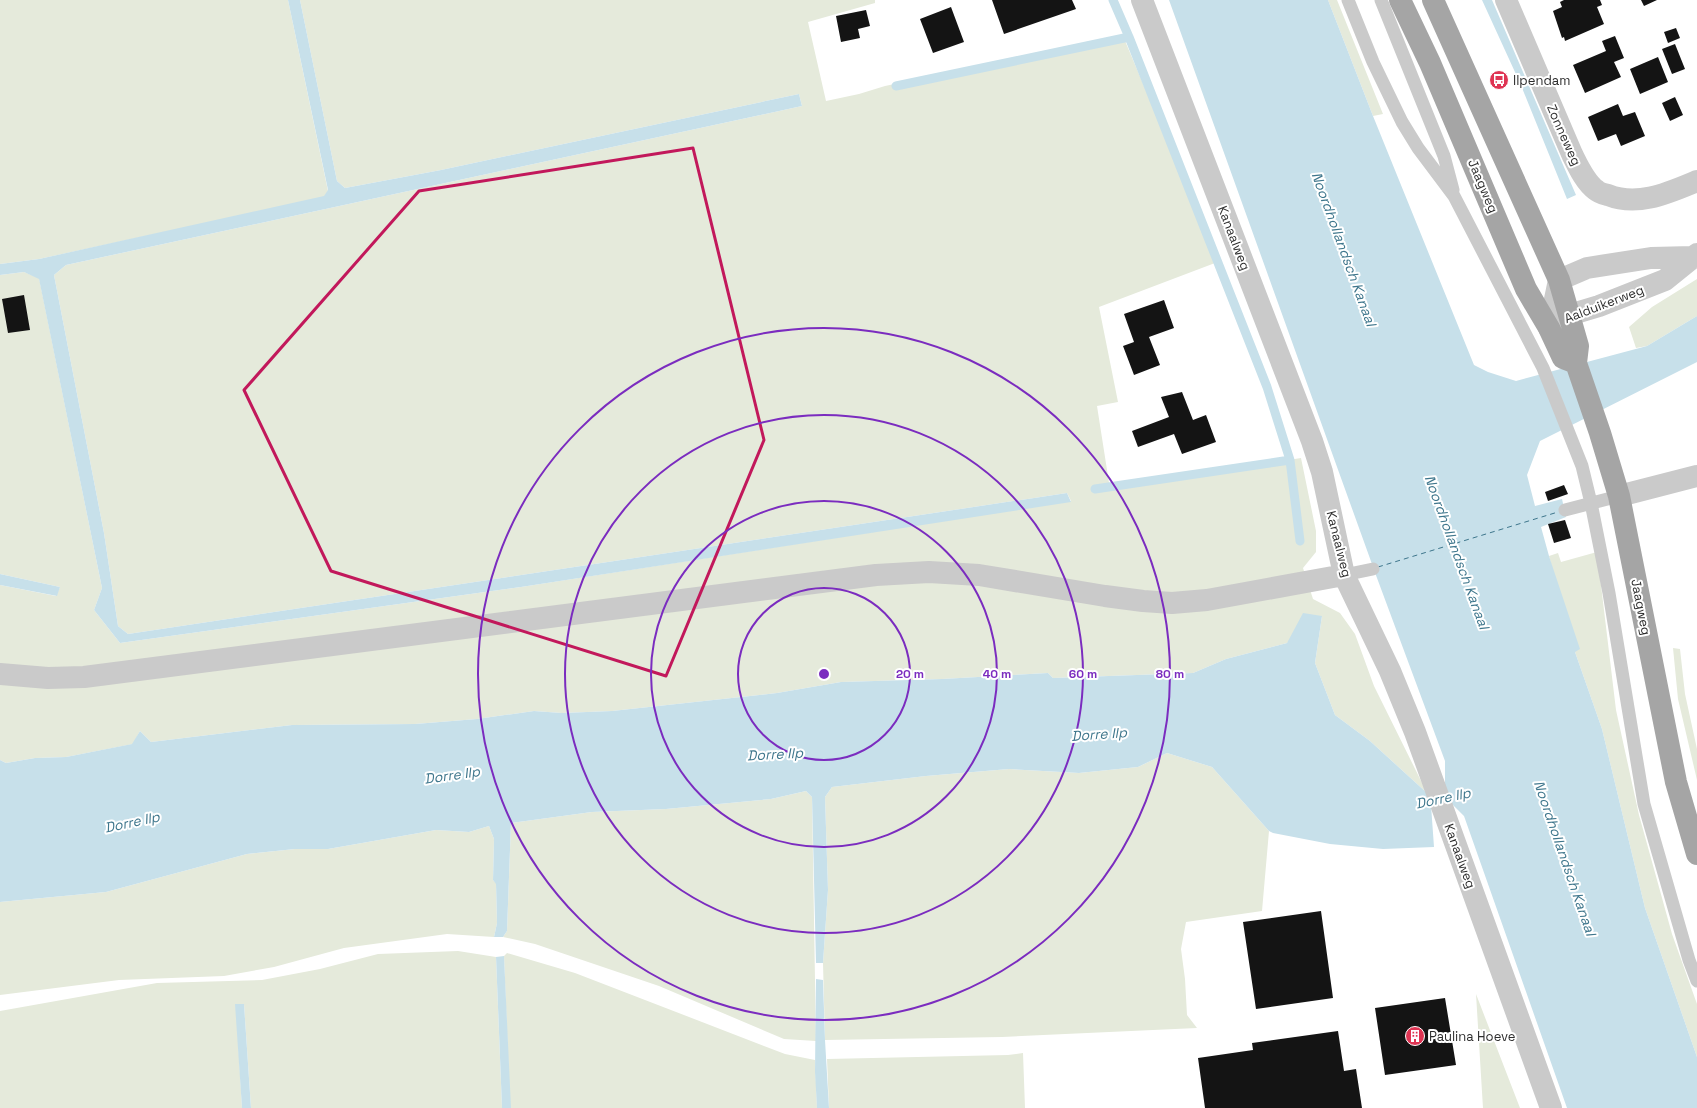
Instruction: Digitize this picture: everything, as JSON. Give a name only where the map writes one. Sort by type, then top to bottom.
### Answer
[{"type":"main road","name":"Jaagweg","points":[[1400,0],[1430,63],[1526,289],[1549,328],[1563,358],[1576,363]]},
{"type":"main road","name":"Jaagweg","points":[[1433,0],[1559,280],[1578,346],[1576,363],[1594,416],[1618,496],[1676,782],[1697,854]]},
{"type":"street","name":"Kanaalweg","points":[[1142,0],[1312,440],[1322,472],[1344,575],[1390,671],[1415,732],[1551,1108]]},
{"type":"street","name":"Zonneweg","points":[[1506,0],[1572,154],[1588,181],[1596,190],[1625,201],[1639,200],[1669,192],[1697,181]]},
{"type":"street","name":"Aalduikerweg","points":[[1549,328],[1559,280],[1587,268],[1651,258],[1695,255]]},
{"type":"street","name":"Aalduikerweg","points":[[1549,328],[1569,316],[1665,280],[1695,255]]},
{"type":"street","points":[[1618,496],[1697,476]]},
{"type":"street","points":[[0,674],[48,678],[84,677],[876,574],[929,572],[979,575],[1105,596],[1172,603],[1207,600],[1344,575]]},
{"type":"lane","points":[[1348,0],[1373,62],[1402,122],[1418,148],[1454,196],[1543,368],[1582,466],[1609,593],[1644,804],[1689,960],[1697,981]]},
{"type":"lane","points":[[1381,0],[1444,156],[1454,196]]},
{"type":"lane","points":[[1565,510],[1618,496]]},
{"type":"lane","points":[[1344,575],[1374,569]]},
{"type":"highlighted area","points":[[693,148],[764,440],[666,676],[331,571],[244,390],[419,191]]},
{"type":"shaded area","points":[[0,0],[288,0],[328,191],[324,197],[303,202],[39,259],[0,264]]},
{"type":"shaded area","points":[[300,0],[875,0],[875,3],[808,22],[826,101],[859,94],[885,86],[1123,36],[1191,198],[1215,263],[1099,307],[1118,402],[1097,406],[1110,489],[1301,458],[1316,531],[1316,552],[1303,568],[1313,599],[1340,613],[1355,634],[1374,686],[1427,793],[1370,741],[1335,715],[1315,663],[1322,616],[1287,643],[1226,659],[1193,673],[1053,678],[1048,673],[942,679],[841,682],[777,693],[612,711],[562,713],[534,711],[477,719],[415,724],[292,725],[151,742],[140,731],[133,744],[66,757],[35,758],[6,763],[0,760],[0,585],[56,596],[60,587],[0,574],[0,275],[24,272],[39,278],[102,588],[94,610],[120,643],[521,587],[1071,501],[1067,493],[128,634],[118,626],[104,533],[54,275],[66,265],[802,106],[799,94],[441,170],[345,188],[337,181]]},
{"type":"shaded area","points":[[1328,0],[1337,0],[1383,114],[1373,116]]},
{"type":"shaded area","points":[[1697,279],[1697,316],[1647,346],[1636,348],[1629,327],[1652,307]]},
{"type":"shaded area","points":[[1597,552],[1616,710],[1639,815],[1672,934],[1697,1004],[1697,1057],[1645,908],[1602,729],[1575,652],[1549,556],[1558,553],[1561,562]]},
{"type":"shaded area","points":[[1673,648],[1680,649],[1685,694],[1697,749],[1697,780],[1678,699]]},
{"type":"shaded area","points":[[1167,753],[1212,767],[1269,831],[1262,911],[1186,922],[1181,949],[1185,979],[1187,1015],[1197,1028],[1002,1037],[825,1040],[823,963],[828,890],[825,797],[832,787],[926,776],[1009,769],[1079,773],[1138,767]]},
{"type":"shaded area","points":[[806,791],[812,797],[816,1041],[784,1039],[659,986],[535,944],[503,937],[507,931],[511,823],[592,812],[666,809],[771,799]]},
{"type":"shaded area","points":[[489,826],[494,839],[493,880],[496,883],[497,923],[494,937],[447,934],[344,948],[274,967],[224,976],[119,980],[0,995],[0,902],[106,892],[247,854],[295,849],[328,849],[436,830],[469,832]]},
{"type":"shaded area","points":[[458,951],[496,957],[502,1108],[251,1108],[244,1004],[236,1004],[242,1108],[0,1108],[0,1011],[157,983],[262,980],[320,969],[378,954]]},
{"type":"shaded area","points":[[507,953],[575,973],[785,1054],[815,1060],[817,1108],[510,1108],[504,956]]},
{"type":"shaded area","points":[[1476,994],[1520,1108],[1483,1108]]},
{"type":"shaded area","points":[[1023,1053],[1025,1108],[829,1108],[827,1059],[1008,1055]]},
{"type":"water","points":[[288,0],[300,0],[337,181],[345,188],[441,170],[799,94],[802,106],[66,265],[54,275],[104,533],[118,626],[128,634],[1067,493],[1071,502],[521,587],[120,643],[94,610],[102,588],[39,279],[24,272],[0,275],[0,264],[39,259],[324,196],[328,190]]},
{"type":"water","name":"Noordhollandsch Kanaal","points":[[1169,0],[1328,0],[1373,116],[1474,365],[1488,372],[1516,381],[1647,346],[1697,316],[1697,362],[1540,441],[1527,475],[1535,506],[1562,499],[1566,517],[1541,527],[1549,556],[1580,649],[1575,652],[1602,729],[1645,908],[1697,1057],[1697,1108],[1567,1108],[1464,816],[1450,802],[1445,787],[1445,761],[1377,578]]},
{"type":"water","points":[[1482,0],[1492,0],[1576,195],[1567,199],[1520,83]]},
{"type":"water","points":[[0,574],[60,587],[57,596],[0,585]]},
{"type":"water","name":"Dorre Ilp","points":[[1303,613],[1322,616],[1315,663],[1335,715],[1370,741],[1427,793],[1431,805],[1434,847],[1383,849],[1330,844],[1273,833],[1269,831],[1212,767],[1167,753],[1138,767],[1079,773],[1009,769],[926,776],[832,787],[825,797],[828,890],[823,963],[816,963],[812,797],[806,791],[771,799],[666,809],[592,812],[511,823],[507,931],[503,937],[494,937],[497,923],[496,884],[493,880],[494,839],[489,826],[469,832],[436,830],[328,849],[295,849],[247,854],[106,892],[0,902],[0,760],[6,763],[35,758],[66,757],[132,744],[140,731],[151,742],[292,725],[415,724],[477,719],[534,711],[562,713],[612,711],[777,693],[841,682],[942,679],[1048,673],[1053,678],[1193,673],[1226,659],[1287,643]]},
{"type":"water","points":[[504,956],[511,1108],[502,1108],[496,957]]},
{"type":"water","points":[[816,979],[823,980],[829,1108],[817,1108],[815,1072]]},
{"type":"water","points":[[235,1004],[244,1004],[251,1108],[242,1108]]},
{"type":"building","points":[[992,0],[1072,0],[1076,9],[1004,34]]},
{"type":"building","points":[[1564,0],[1600,0],[1602,5],[1597,7],[1604,24],[1565,41],[1564,37],[1562,38],[1553,11],[1562,7],[1560,2]]},
{"type":"building","points":[[1641,0],[1657,0],[1644,6]]},
{"type":"building","points":[[951,7],[964,42],[933,53],[920,19]]},
{"type":"building","points":[[866,10],[870,26],[858,29],[860,38],[841,42],[836,16]]},
{"type":"building","points":[[1676,28],[1680,38],[1668,43],[1664,32]]},
{"type":"building","points":[[1615,36],[1624,58],[1614,62],[1621,77],[1585,93],[1573,65],[1606,51],[1602,41]]},
{"type":"building","points":[[1675,44],[1685,69],[1672,74],[1662,49]]},
{"type":"building","points":[[1658,57],[1668,82],[1640,94],[1630,69]]},
{"type":"building","points":[[1675,97],[1683,115],[1670,121],[1662,103]]},
{"type":"building","points":[[1618,104],[1623,116],[1635,112],[1645,136],[1621,146],[1616,134],[1598,141],[1588,117]]},
{"type":"building","points":[[24,295],[30,330],[8,333],[2,299]]},
{"type":"building","points":[[1164,300],[1174,328],[1149,337],[1160,365],[1134,375],[1123,346],[1134,342],[1124,314]]},
{"type":"building","points":[[1182,392],[1193,420],[1206,415],[1216,442],[1182,454],[1174,434],[1138,447],[1132,431],[1169,417],[1161,397]]},
{"type":"building","points":[[1564,485],[1568,494],[1548,501],[1545,492]]},
{"type":"building","points":[[1565,520],[1571,538],[1554,543],[1548,524]]},
{"type":"building","points":[[1321,911],[1333,998],[1256,1009],[1243,922]]},
{"type":"building","name":"Paulina Hoeve","points":[[1445,998],[1456,1065],[1385,1075],[1375,1008]]},
{"type":"building","points":[[1338,1031],[1344,1071],[1356,1069],[1362,1108],[1205,1108],[1198,1058],[1253,1050],[1252,1043]]},
{"type":"waterway","points":[[1113,0],[1129,37]]},
{"type":"waterway","points":[[896,86],[1129,37],[1267,387],[1290,460]]},
{"type":"waterway","points":[[1095,489],[1290,460],[1300,541]]},
{"type":"ferry route","points":[[1378,567],[1558,512]]},
{"type":"place","name":"Ilpendam","points":[[1499,80]]},
{"type":"place","name":"Paulina Hoeve","points":[[1415,1036]]}]
